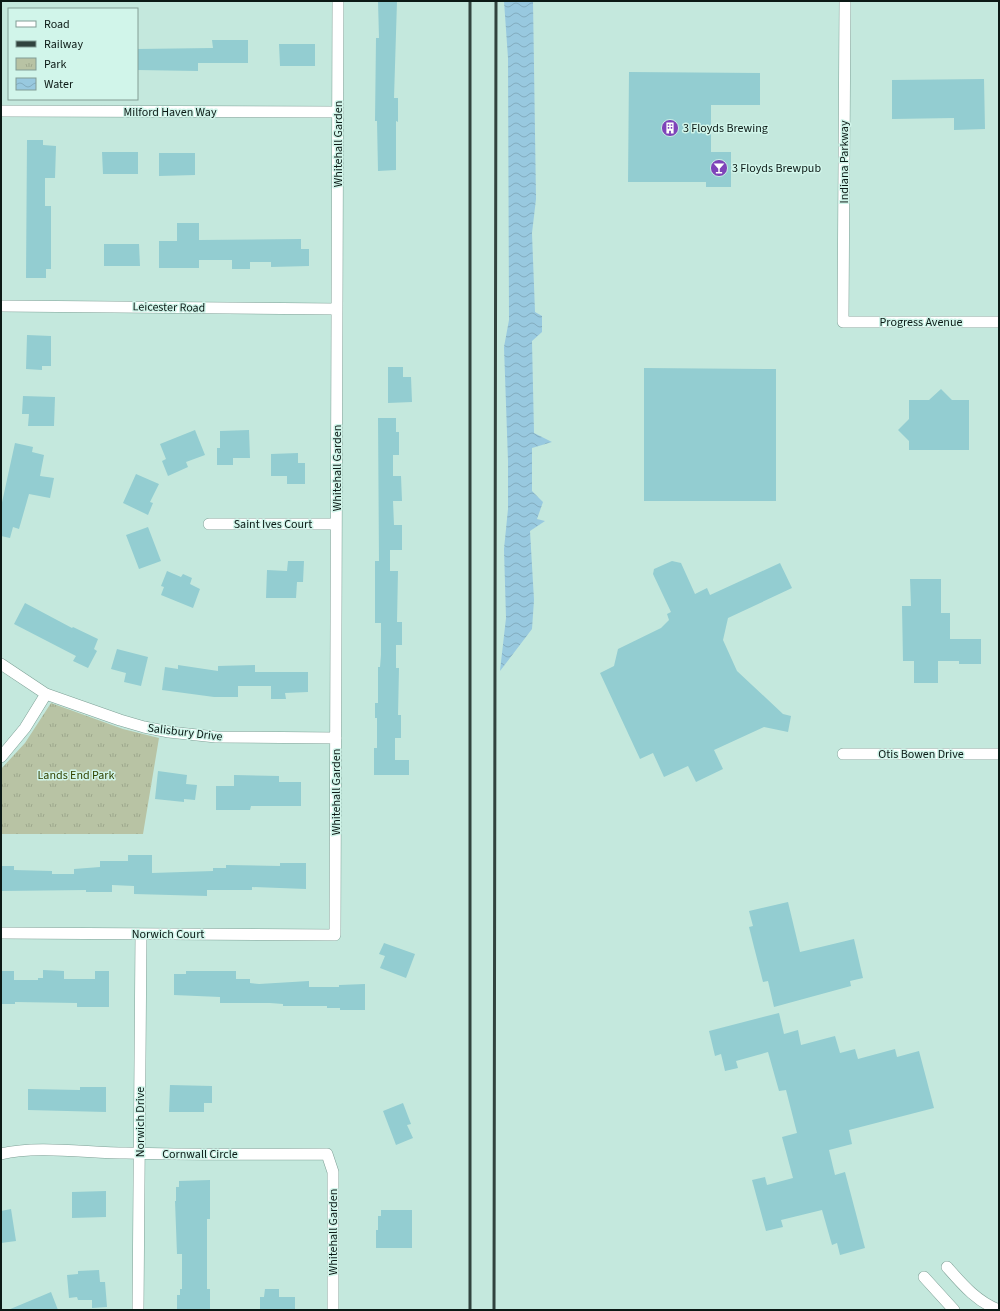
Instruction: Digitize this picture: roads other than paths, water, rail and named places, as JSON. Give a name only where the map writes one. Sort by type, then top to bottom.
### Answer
[{"type":"street","name":"Whitehall Garden","points":[[335,935],[338,1]]},
{"type":"street","name":"Indiana Parkway","points":[[843,322],[845,1]]},
{"type":"street","name":"Milford Haven Way","points":[[1,111],[338,112]]},
{"type":"street","name":"Leicester Road","points":[[1,306],[337,309]]},
{"type":"street","name":"Progress Avenue","points":[[843,322],[999,322]]},
{"type":"street","name":"Saint Ives Court","points":[[209,524],[336,524]]},
{"type":"street","name":"Salisbury Drive","points":[[1,664],[46,694],[120,720],[169,732],[216,737],[336,738]]},
{"type":"street","points":[[1,757],[25,728],[46,694]]},
{"type":"street","name":"Otis Bowen Drive","points":[[843,754],[999,754]]},
{"type":"street","name":"Norwich Court","points":[[1,933],[335,935]]},
{"type":"street","name":"Norwich Drive","points":[[138,1310],[141,934]]},
{"type":"street","name":"Cornwall Circle","points":[[1,1154],[39,1151],[140,1154],[327,1154]]},
{"type":"street","name":"Whitehall Garden","points":[[327,1154],[333,1172],[333,1310]]},
{"type":"street","points":[[947,1267],[963,1286],[986,1306],[999,1310]]},
{"type":"street","points":[[924,1277],[954,1310]]},
{"type":"water","points":[[504,1],[533,1],[536,199],[532,233],[535,312],[542,316],[542,332],[532,341],[534,433],[552,442],[532,448],[532,491],[543,502],[537,519],[545,521],[530,531],[534,600],[532,629],[500,671],[506,618],[504,549],[508,509],[504,347],[509,320],[508,58]]},
{"type":"railway","points":[[470,1],[470,1310]]},
{"type":"railway","points":[[494,1310],[496,1]]},
{"type":"place","name":"3 Floyds Brewing","points":[[670,128]]},
{"type":"place","name":"3 Floyds Brewpub","points":[[719,168]]},
{"type":"park label","name":"Lands End Park","points":[[76,775]]}]
